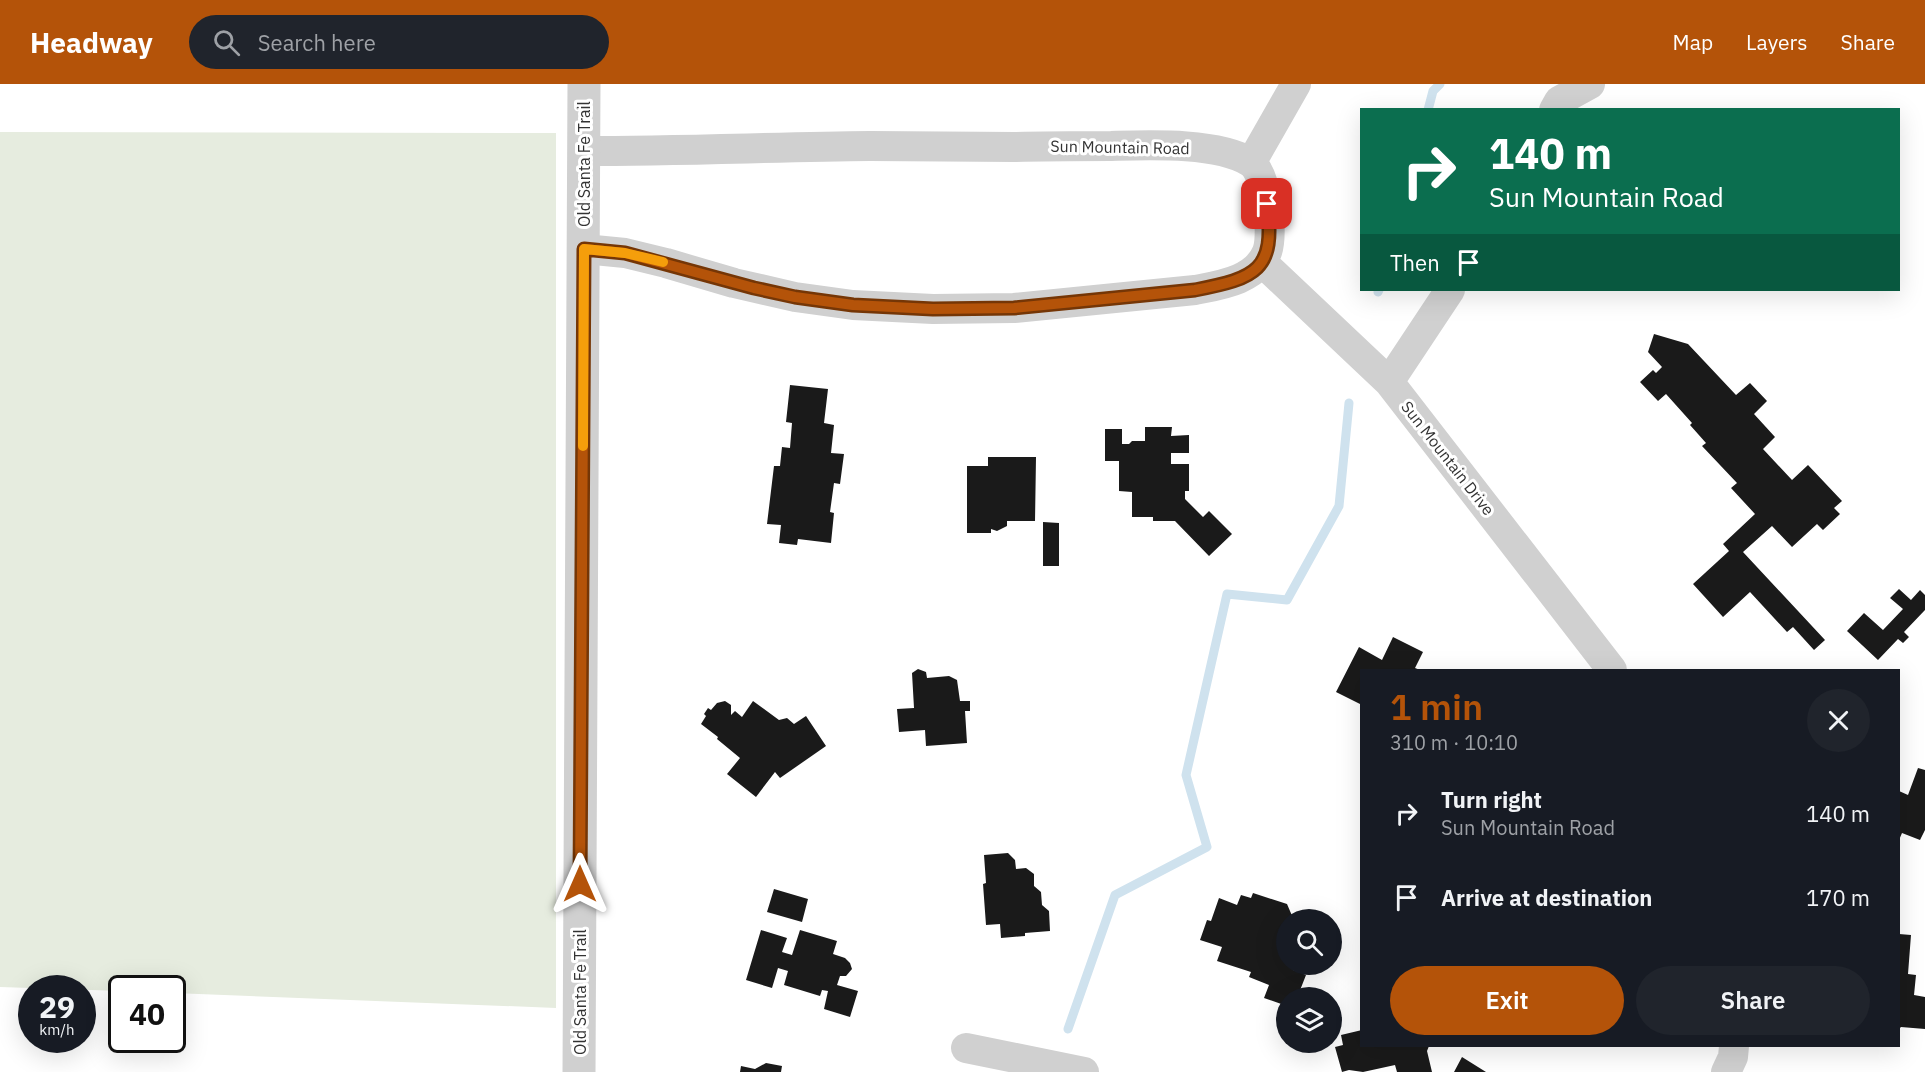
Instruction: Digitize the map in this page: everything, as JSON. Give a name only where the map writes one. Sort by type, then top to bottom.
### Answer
[{"type":"street","name":"Old Santa Fe Trail","points":[[579,1072],[584,84]]},
{"type":"street","points":[[584,249],[625,253],[795,297],[853,305],[933,309],[1014,308],[1195,290],[1222,285],[1244,276],[1263,262],[1269,247],[1269,223],[1264,184],[1251,163],[1296,84]]},
{"type":"street","points":[[1555,108],[1559,101],[1590,84]]},
{"type":"street","name":"Sun Mountain Road","points":[[584,151],[871,146],[1151,146],[1199,148],[1227,153],[1251,163]]},
{"type":"street","name":"Sun Mountain Drive","points":[[1263,262],[1389,382],[1611,669]]},
{"type":"street","points":[[1389,382],[1448,291]]},
{"type":"street","points":[[1726,1072],[1733,1057],[1734,1047]]},
{"type":"street","points":[[966,1048],[1084,1072]]},
{"type":"shaded area","points":[[0,132],[556,133],[556,1008],[186,994],[186,975],[108,975],[108,991],[96,990],[96,975],[18,975],[18,988],[0,987]]},
{"type":"building","points":[[1654,334],[1688,344],[1736,395],[1750,383],[1767,401],[1754,414],[1775,437],[1763,449],[1792,480],[1808,465],[1842,501],[1834,508],[1840,514],[1823,530],[1817,524],[1792,547],[1772,526],[1743,552],[1825,640],[1814,650],[1793,627],[1787,632],[1750,592],[1723,617],[1693,584],[1729,551],[1723,544],[1755,514],[1731,488],[1737,483],[1702,446],[1706,443],[1690,425],[1692,423],[1666,394],[1658,401],[1640,382],[1653,370],[1656,373],[1662,367],[1648,352]]},
{"type":"building","points":[[790,385],[828,389],[824,423],[834,425],[831,453],[844,454],[840,484],[834,483],[830,512],[834,513],[831,543],[798,539],[797,545],[779,543],[781,525],[767,524],[774,466],[780,466],[782,447],[790,448],[792,423],[786,422]]},
{"type":"building","points":[[1145,427],[1172,427],[1171,436],[1189,435],[1189,453],[1171,453],[1171,464],[1189,464],[1189,491],[1185,491],[1185,499],[1203,517],[1209,511],[1232,534],[1209,556],[1175,521],[1153,521],[1153,517],[1132,517],[1132,492],[1119,491],[1119,461],[1105,461],[1105,429],[1122,429],[1122,444],[1129,444],[1132,441],[1145,441]]},
{"type":"building","points":[[988,457],[1036,457],[1035,521],[1007,521],[1007,526],[997,531],[991,529],[991,533],[967,533],[967,466],[988,466]]},
{"type":"building","points":[[1043,522],[1059,523],[1059,566],[1043,566]]},
{"type":"building","points":[[1899,589],[1911,600],[1920,590],[1925,595],[1925,610],[1904,632],[1909,637],[1903,643],[1898,639],[1878,660],[1847,631],[1864,613],[1883,630],[1903,609],[1890,598]]},
{"type":"building","points":[[1393,637],[1423,652],[1415,668],[1418,669],[1360,669],[1360,704],[1336,692],[1359,647],[1382,660]]},
{"type":"building","points":[[918,669],[926,672],[927,678],[949,676],[957,680],[960,701],[970,701],[970,711],[965,711],[967,743],[926,746],[925,730],[899,732],[897,709],[914,708],[912,673]]},
{"type":"building","points":[[725,701],[731,705],[731,715],[735,711],[742,717],[753,701],[779,720],[787,718],[794,724],[806,716],[826,746],[780,778],[775,772],[756,797],[727,774],[740,758],[701,724],[708,708],[711,710],[717,703]]},
{"type":"building","points":[[1918,768],[1925,770],[1925,830],[1920,840],[1902,833],[1900,838],[1900,791],[1908,795]]},
{"type":"building","points":[[1008,853],[1015,860],[1016,869],[1026,868],[1034,874],[1034,886],[1041,892],[1042,905],[1049,911],[1050,931],[1001,938],[1000,924],[986,925],[983,884],[986,883],[984,855]]},
{"type":"building","points":[[774,889],[808,899],[802,922],[767,912]]},
{"type":"building","points":[[1253,893],[1287,904],[1289,909],[1276,909],[1276,975],[1306,975],[1301,987],[1276,987],[1276,1002],[1264,998],[1269,985],[1249,977],[1251,972],[1217,961],[1222,947],[1200,940],[1207,920],[1211,921],[1219,898],[1237,905],[1241,895],[1251,898]]},
{"type":"building","points":[[761,930],[787,938],[782,952],[792,955],[800,930],[837,941],[833,954],[845,958],[852,969],[846,976],[840,976],[837,985],[858,991],[850,1017],[824,1009],[828,991],[822,990],[820,996],[784,985],[788,971],[778,968],[772,988],[746,980]]},
{"type":"building","points":[[1900,934],[1911,935],[1908,974],[1916,975],[1914,995],[1925,997],[1925,1029],[1901,1027]]},
{"type":"building","points":[[1360,1030],[1360,1047],[1429,1047],[1427,1051],[1432,1072],[1397,1072],[1395,1065],[1363,1072],[1349,1070],[1342,1072],[1337,1053],[1342,1053],[1342,1035]]},
{"type":"building","points":[[1462,1057],[1486,1072],[1454,1072]]},
{"type":"building","points":[[766,1063],[782,1066],[781,1072],[740,1072],[741,1066],[755,1069]]},
{"type":"waterway","points":[[1429,108],[1433,91],[1440,84]]},
{"type":"waterway","points":[[1068,1029],[1115,895],[1207,847],[1186,775],[1227,594],[1287,600],[1339,506],[1349,403]]},
{"type":"slow traffic","points":[[583,446],[584,249],[625,253],[663,262]]},
{"type":"route","points":[[580,884],[584,249],[625,253],[666,262],[754,288],[795,297],[853,305],[933,309],[1014,308],[1195,290],[1222,285],[1244,276],[1263,262],[1269,247],[1267,204]]}]
